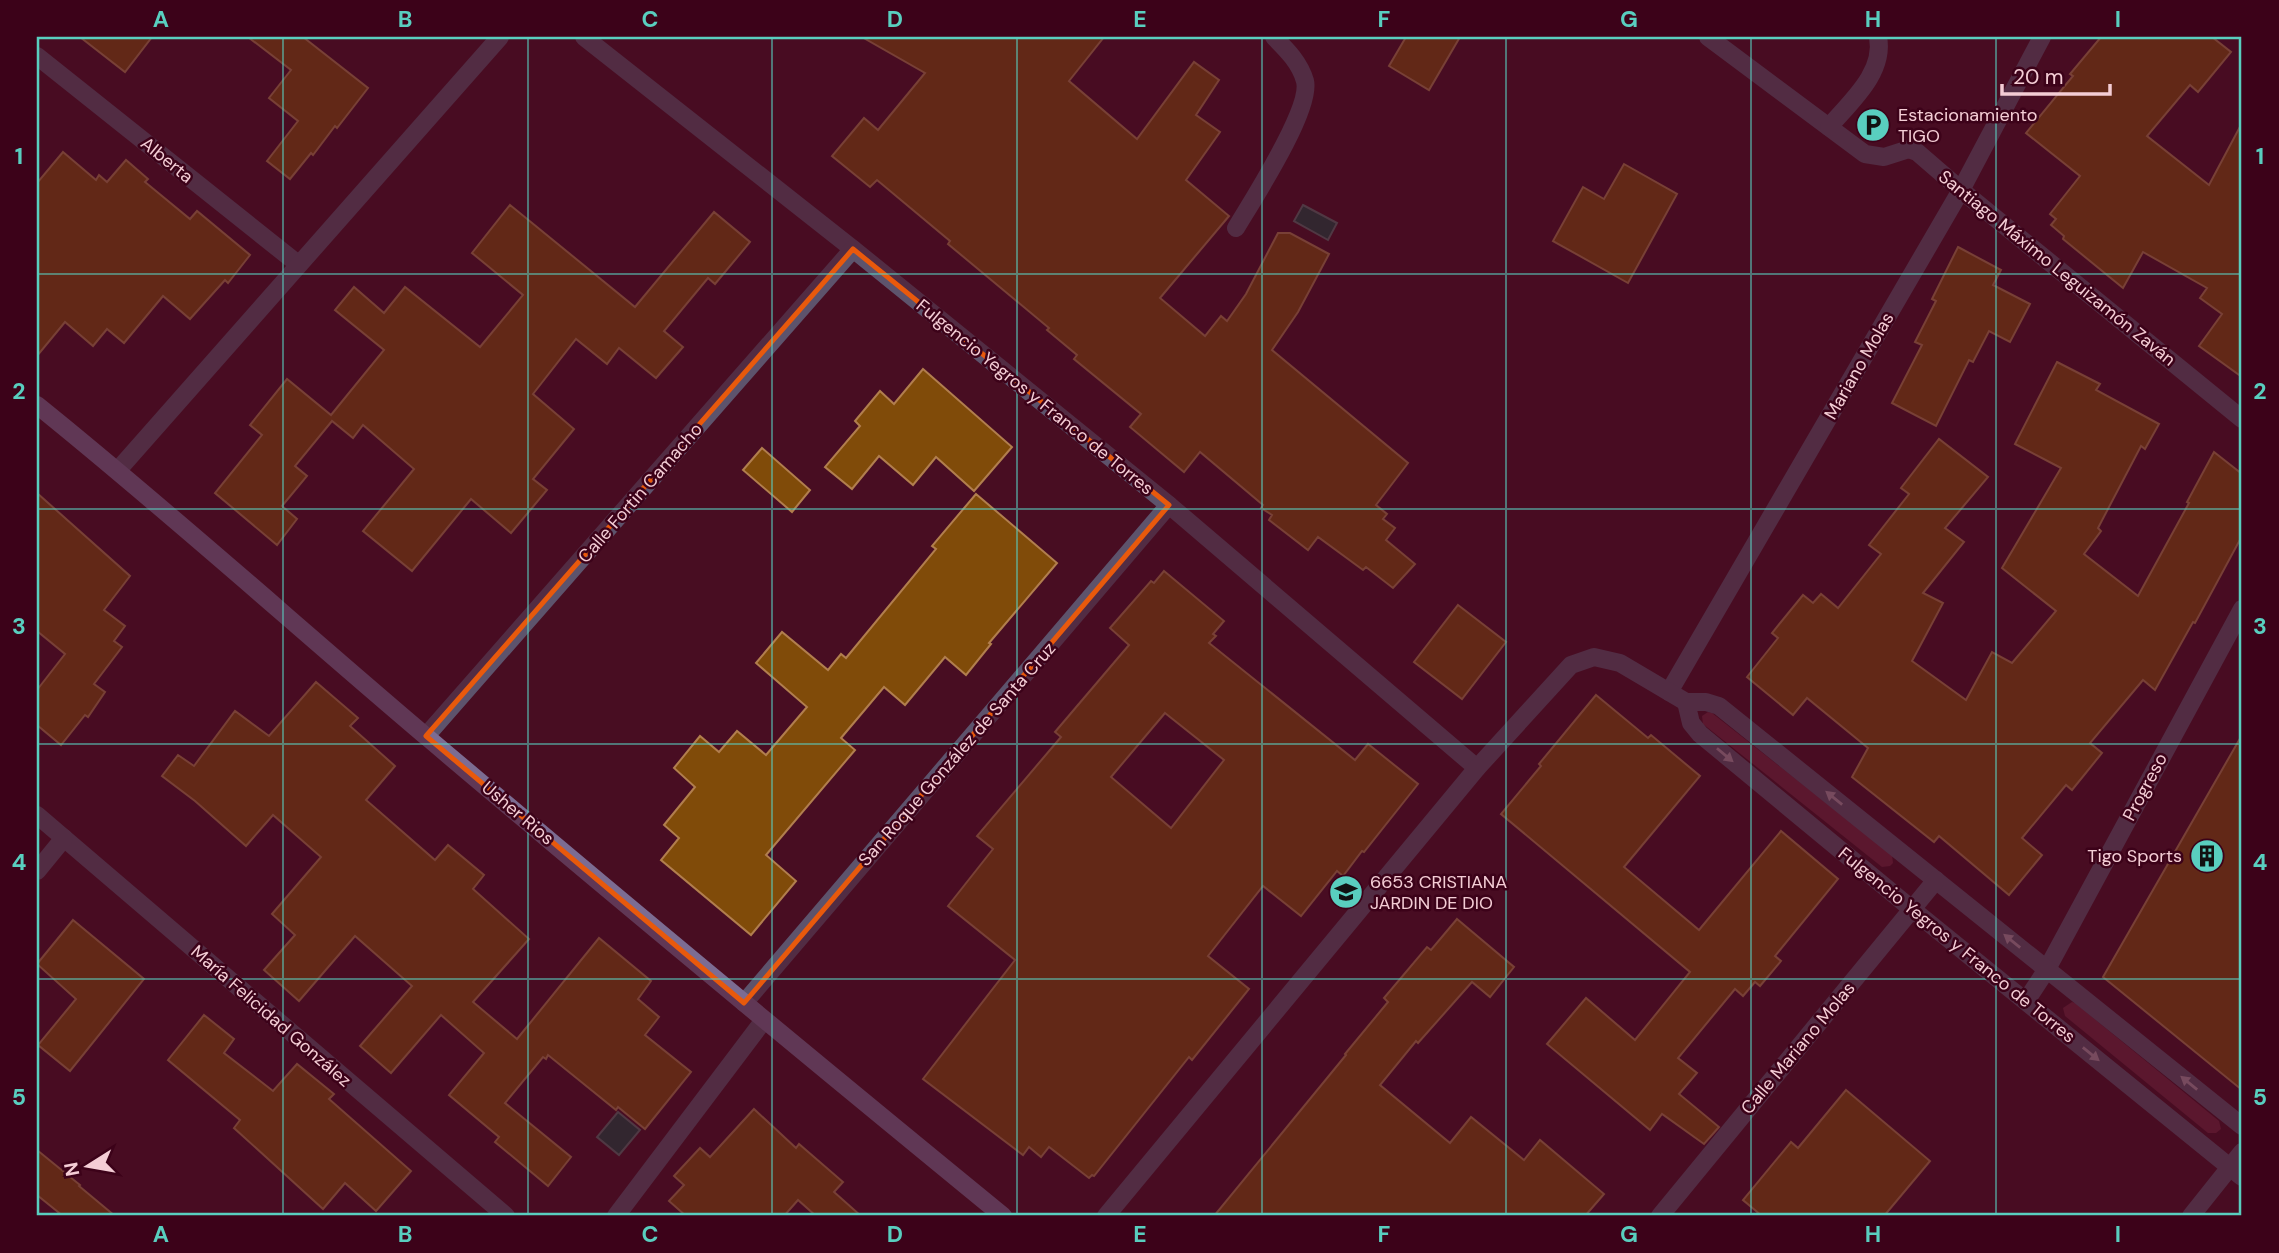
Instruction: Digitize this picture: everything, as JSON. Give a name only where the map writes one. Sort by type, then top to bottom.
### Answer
[{"type":"street","points":[[118,470],[500,37]]},
{"type":"street","name":"Fulgencio Yegros y Franco de Torres","points":[[584,37],[853,249],[1169,505],[1477,768],[1571,665],[1594,657],[1620,663],[1686,702],[1706,702],[1719,706],[2242,1126]]},
{"type":"street","points":[[1236,228],[1296,125],[1306,83],[1294,58],[1274,37]]},
{"type":"street","name":"Santiago Máximo Leguizamón Zaván","points":[[1708,37],[1865,155],[1884,157],[1909,149],[1917,152],[2242,419]]},
{"type":"street","points":[[1829,127],[1868,82],[1880,50],[1878,37]]},
{"type":"street","name":"Mariano Molas","points":[[1670,692],[1961,190],[2042,37]]},
{"type":"street","name":"Alberta","points":[[37,56],[298,264]]},
{"type":"street","name":"Calle Fortin Camacho","points":[[426,736],[853,249]]},
{"type":"street","name":"Usher Rios","points":[[37,405],[118,470],[426,736],[764,1020],[1003,1216]]},
{"type":"street","name":"San Roque González de Santa Cruz","points":[[744,1003],[1169,505]]},
{"type":"street","name":"Progreso","points":[[2026,1001],[2047,969],[2242,609]]},
{"type":"street","name":"Fulgencio Yegros y Franco de Torres","points":[[1686,702],[1691,723],[1700,734],[2236,1172]]},
{"type":"street","points":[[1106,1216],[1477,768]]},
{"type":"street","name":"María Felicidad González","points":[[37,815],[506,1216]]},
{"type":"street","points":[[37,871],[64,838]]},
{"type":"street","name":"Calle Mariano Molas","points":[[1660,1216],[1936,880]]},
{"type":"street","points":[[616,1216],[764,1020]]},
{"type":"street","points":[[2191,1216],[2236,1172],[2242,1152]]},
{"type":"highlighted area","points":[[853,249],[1169,505],[744,1003],[426,736]]},
{"type":"shaded area","points":[[1303,205],[1337,223],[1328,240],[1294,221]]},
{"type":"shaded area","points":[[1708,712],[1892,855],[1893,863],[1882,867],[1703,724],[1702,716]]},
{"type":"shaded area","points":[[2072,1002],[2219,1121],[2221,1129],[2216,1133],[2208,1133],[2065,1016],[2063,1008]]},
{"type":"shaded area","points":[[618,1112],[640,1130],[619,1155],[597,1137]]},
{"type":"building","points":[[80,37],[152,37],[125,72]]},
{"type":"building","points":[[248,37],[303,37],[368,88],[337,128],[335,126],[290,179],[267,161],[298,121],[269,98],[291,70]]},
{"type":"building","points":[[862,37],[1104,37],[1069,81],[1137,139],[1194,62],[1219,80],[1196,115],[1220,132],[1186,180],[1229,216],[1160,298],[1205,336],[1221,316],[1227,321],[1246,294],[1278,233],[1290,233],[1329,254],[1298,312],[1272,350],[1408,463],[1376,505],[1387,514],[1383,519],[1395,528],[1386,540],[1415,564],[1393,588],[1366,567],[1363,570],[1318,537],[1308,550],[1269,520],[1272,515],[1261,508],[1263,505],[1200,452],[1184,472],[1130,427],[1141,414],[1074,359],[1077,355],[1047,330],[1049,328],[948,244],[950,241],[877,180],[870,187],[832,156],[864,118],[878,130],[925,73]]},
{"type":"building","points":[[1406,37],[1460,37],[1429,90],[1389,66]]},
{"type":"building","points":[[2101,37],[2212,37],[2231,52],[2198,92],[2190,85],[2147,136],[2209,185],[2242,123],[2242,377],[2199,346],[2222,314],[2200,298],[2207,288],[2143,252],[2123,288],[2063,239],[2064,236],[2051,225],[2056,219],[2050,214],[2080,176],[2026,133]]},
{"type":"building","points":[[63,152],[96,180],[99,175],[107,182],[126,160],[148,179],[145,182],[190,219],[197,211],[250,255],[228,283],[225,280],[190,319],[163,296],[124,343],[107,329],[93,346],[65,322],[37,356],[37,183]]},
{"type":"building","points":[[1624,164],[1677,194],[1628,283],[1553,241],[1583,187],[1604,199]]},
{"type":"building","points":[[510,205],[635,307],[714,212],[750,242],[715,284],[708,278],[664,331],[683,347],[656,378],[619,348],[607,364],[576,339],[533,394],[574,429],[533,479],[547,490],[511,533],[471,499],[412,571],[363,531],[414,469],[363,425],[353,438],[332,421],[295,466],[307,476],[282,506],[297,519],[277,545],[215,493],[262,435],[250,425],[287,379],[331,415],[384,350],[335,310],[354,287],[384,313],[405,287],[480,347],[523,295],[472,253]]},
{"type":"building","points":[[1958,247],[2001,270],[1993,285],[2030,304],[2010,342],[1989,331],[1973,362],[1969,360],[1936,426],[1892,403],[1922,345],[1915,342],[1936,301],[1932,299]]},
{"type":"building","points":[[2057,362],[2100,384],[2096,390],[2159,424],[2145,449],[2141,446],[2098,528],[2101,531],[2084,554],[2138,596],[2214,452],[2242,474],[2242,536],[2155,690],[2143,680],[2090,743],[2102,753],[2072,790],[2066,785],[2022,838],[2042,855],[2009,895],[1939,836],[1934,842],[1852,777],[1868,748],[1807,698],[1793,715],[1747,677],[1778,638],[1772,633],[1803,595],[1813,603],[1821,594],[1838,608],[1881,554],[1869,545],[1909,494],[1901,488],[1939,439],[1988,477],[1945,528],[1964,542],[1923,593],[1943,603],[1912,661],[1966,700],[1992,652],[2012,663],[2056,611],[2002,568],[2061,468],[2015,444]]},
{"type":"building","points":[[923,369],[1012,447],[974,491],[936,457],[913,485],[879,456],[852,489],[825,467],[860,426],[855,421],[880,391],[894,404]]},
{"type":"building","points":[[762,448],[810,490],[792,512],[743,470]]},
{"type":"building","points":[[37,493],[130,576],[104,610],[125,626],[114,641],[122,647],[94,684],[105,692],[88,717],[85,715],[61,745],[37,725],[37,690],[65,654],[37,631]]},
{"type":"building","points":[[976,494],[1057,563],[989,643],[991,644],[966,675],[945,657],[905,705],[884,687],[841,738],[855,750],[766,855],[796,881],[751,935],[661,860],[679,838],[664,825],[695,787],[674,768],[700,736],[719,752],[737,731],[766,755],[807,707],[756,663],[782,632],[828,670],[841,654],[846,658],[936,549],[932,546]]},
{"type":"building","points":[[1164,571],[1224,621],[1209,643],[1355,760],[1368,744],[1418,784],[1343,876],[1337,871],[1301,916],[1263,886],[1208,956],[1249,989],[1192,1060],[1189,1057],[1094,1176],[1089,1178],[1049,1147],[1041,1157],[1029,1147],[1023,1155],[923,1079],[1015,960],[948,906],[993,849],[977,836],[1061,737],[1055,732],[1129,645],[1110,628],[1151,581],[1154,583]],"holes":[[[1165,713],[1224,760],[1171,828],[1111,777]]]},
{"type":"building","points":[[1458,605],[1506,642],[1462,699],[1414,662]]},
{"type":"building","points":[[316,682],[358,718],[350,726],[395,766],[366,800],[435,860],[448,845],[484,875],[473,889],[529,939],[473,1002],[517,1039],[599,938],[651,981],[638,999],[659,1017],[645,1035],[691,1072],[645,1129],[618,1107],[616,1110],[548,1055],[546,1059],[543,1057],[505,1103],[571,1157],[548,1186],[495,1142],[499,1137],[449,1095],[484,1053],[441,1015],[391,1073],[360,1046],[412,986],[355,936],[299,1001],[264,970],[295,935],[272,914],[321,857],[273,815],[246,846],[162,776],[178,755],[194,766],[235,711],[269,736]]},
{"type":"building","points":[[1596,695],[1648,738],[1651,735],[1700,776],[1624,867],[1699,930],[1781,831],[1838,879],[1775,956],[1781,961],[1760,986],[1755,982],[1743,996],[1735,989],[1678,1058],[1697,1073],[1679,1094],[1719,1127],[1704,1144],[1662,1114],[1650,1130],[1547,1044],[1586,998],[1635,1040],[1690,972],[1501,814]]},
{"type":"building","name":"Tigo Sports","points":[[2242,735],[2242,1090],[2103,977]]},
{"type":"building","points":[[1457,919],[1514,967],[1490,997],[1472,982],[1418,1043],[1416,1041],[1380,1085],[1450,1143],[1471,1117],[1524,1160],[1540,1140],[1604,1194],[1585,1216],[1214,1216],[1388,1002],[1384,998],[1427,947],[1431,950]]},
{"type":"building","points":[[73,920],[144,979],[70,1071],[38,1045],[76,999],[37,964]]},
{"type":"building","points":[[204,1015],[234,1039],[224,1053],[273,1091],[297,1064],[334,1094],[329,1099],[411,1171],[376,1211],[345,1183],[323,1209],[234,1128],[240,1120],[168,1060]]},
{"type":"building","points":[[1846,1090],[1930,1161],[1884,1216],[1762,1216],[1743,1200],[1791,1142],[1798,1148]]},
{"type":"building","points":[[754,1109],[796,1148],[799,1144],[843,1182],[834,1192],[861,1216],[816,1216],[798,1200],[784,1216],[686,1216],[669,1201],[684,1185],[674,1176],[700,1148],[710,1157]]},
{"type":"building","points":[[37,1150],[115,1216],[63,1216],[37,1195]]},
{"type":"place","name":"Estacionamiento TIGO","points":[[1873,125]]},
{"type":"place","name":"Tigo Sports","points":[[2207,856]]},
{"type":"place","name":"6653 CRISTIANA JARDIN DE DIO","points":[[1346,892]]}]
